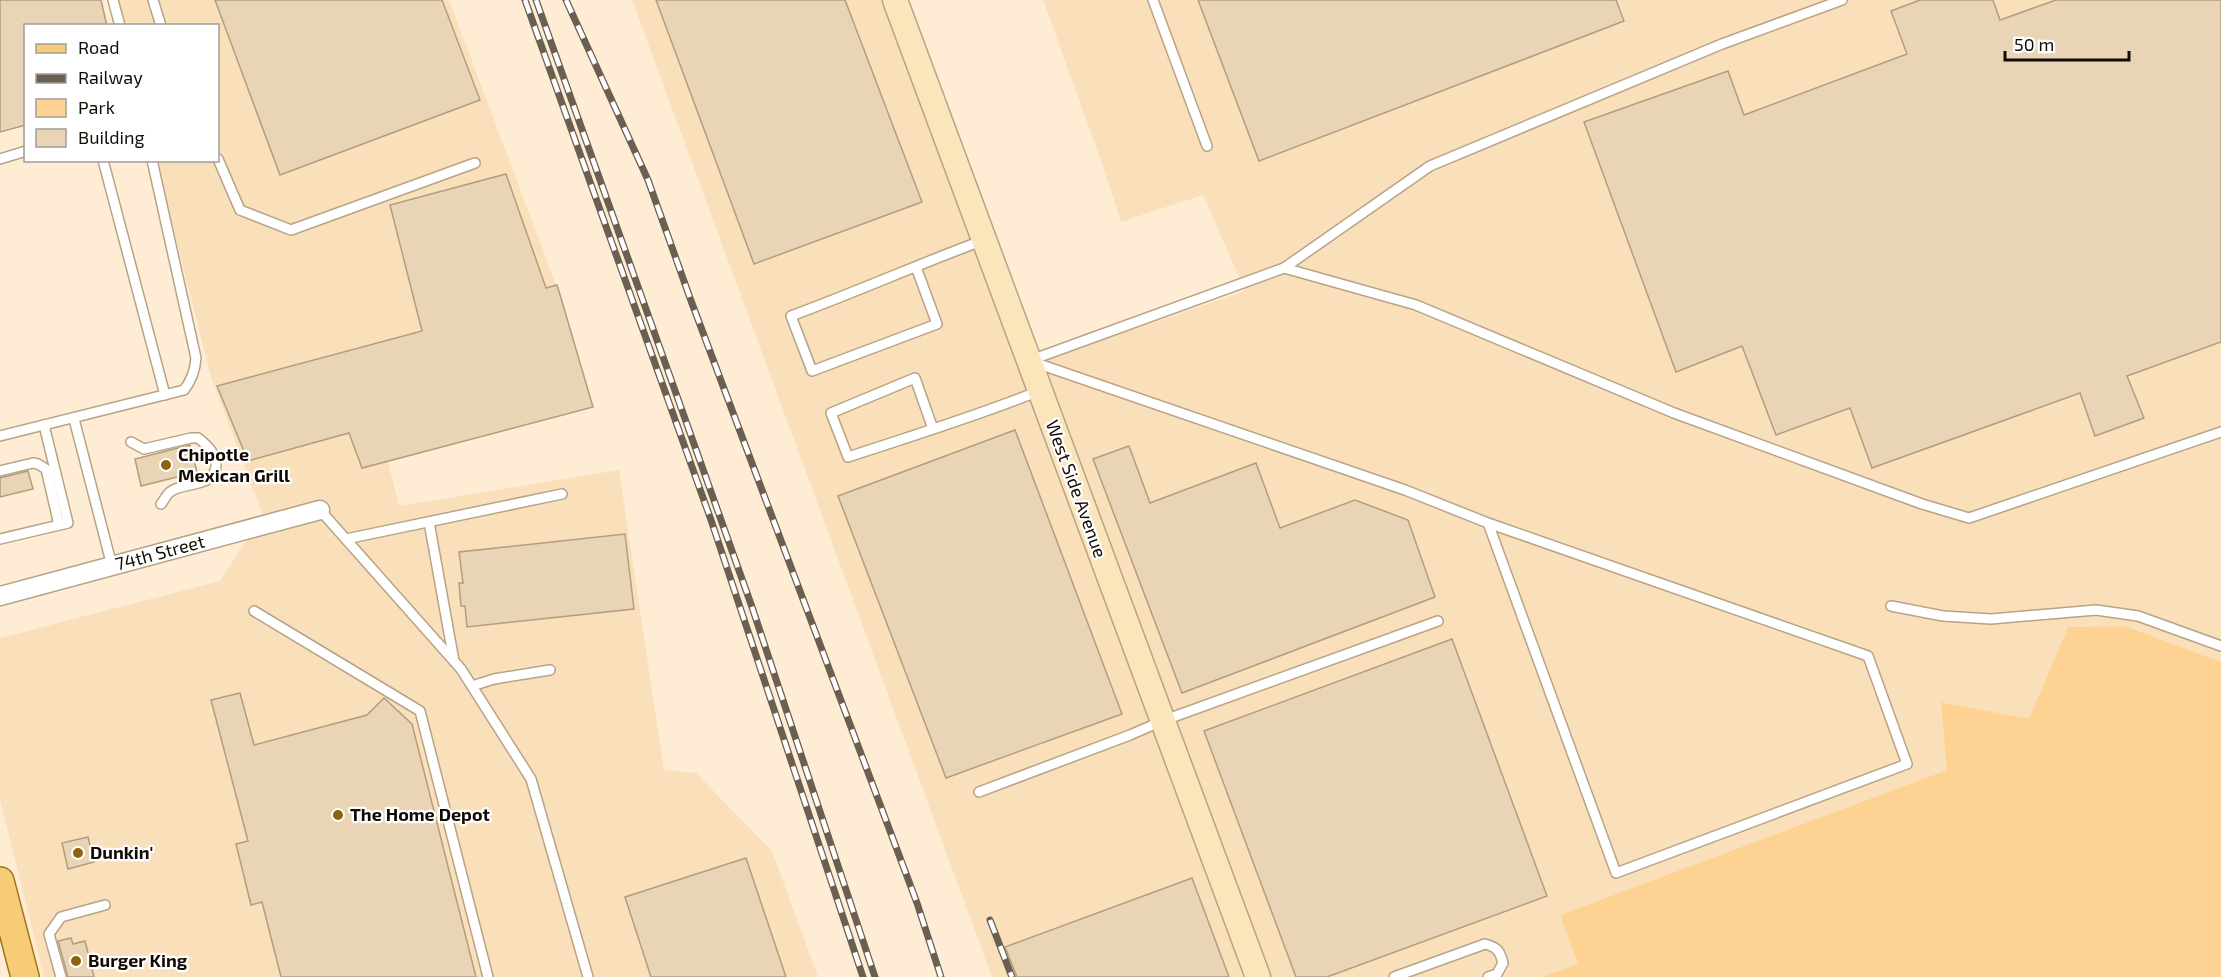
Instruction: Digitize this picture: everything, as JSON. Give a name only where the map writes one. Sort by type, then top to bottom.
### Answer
[{"type":"main road","points":[[0,881],[26,977]]},
{"type":"street","name":"West Side Avenue","points":[[895,0],[1258,977]]},
{"type":"street","name":"74th Street","points":[[0,596],[320,510]]},
{"type":"lane","points":[[113,0],[119,24]]},
{"type":"lane","points":[[153,0],[160,24]]},
{"type":"lane","points":[[1153,0],[1207,146]]},
{"type":"lane","points":[[1028,360],[1284,268],[1430,166],[1722,44],[1842,0]]},
{"type":"lane","points":[[0,159],[24,152]]},
{"type":"lane","points":[[219,161],[240,210],[291,230],[475,163]]},
{"type":"lane","points":[[104,162],[165,395]]},
{"type":"lane","points":[[0,436],[184,390],[190,382],[195,371],[196,358],[152,162]]},
{"type":"lane","points":[[916,267],[937,324],[812,371],[791,316],[984,240]]},
{"type":"lane","points":[[1284,268],[1416,305],[1674,413],[1922,504],[1969,518],[2221,432]]},
{"type":"lane","points":[[1028,360],[1405,490],[1488,523],[1868,656],[1907,764],[1616,873],[1488,523]]},
{"type":"lane","points":[[933,429],[915,378],[831,413],[848,457],[933,429],[1039,391]]},
{"type":"lane","points":[[74,419],[112,566]]},
{"type":"lane","points":[[44,425],[63,524]]},
{"type":"lane","points":[[131,442],[144,449],[198,438],[213,452],[216,469],[212,476],[203,482],[170,491],[161,504]]},
{"type":"lane","points":[[0,471],[33,463],[46,469],[63,524]]},
{"type":"lane","points":[[346,539],[562,494]]},
{"type":"lane","points":[[320,510],[454,662],[472,686],[531,779],[588,977]]},
{"type":"lane","points":[[429,522],[454,662]]},
{"type":"lane","points":[[0,539],[63,524]]},
{"type":"lane","points":[[1891,606],[1943,615],[1992,619],[2096,610],[2138,616],[2221,646]]},
{"type":"lane","points":[[254,611],[420,711],[488,977]]},
{"type":"lane","points":[[979,792],[1131,735],[1162,721],[1438,621]]},
{"type":"lane","points":[[472,686],[494,679],[550,670]]},
{"type":"lane","points":[[61,977],[49,934],[54,925],[61,917],[105,905]]},
{"type":"lane","points":[[1394,977],[1485,944],[1493,946],[1500,952],[1503,963],[1497,974],[1488,977]]},
{"type":"shaded area","points":[[115,0],[449,0],[561,298],[593,407],[388,461],[399,506],[619,470],[664,770],[696,773],[772,851],[818,977],[44,977],[0,800],[0,638],[220,581],[263,515],[212,380],[156,162],[219,162],[219,24],[121,24]]},
{"type":"shaded area","points":[[632,0],[882,0],[1027,366],[1245,291],[1203,195],[1121,222],[1043,0],[2221,0],[2221,662],[2125,626],[2068,627],[2030,720],[1942,702],[1947,770],[1560,915],[1578,964],[1541,977],[992,977]]},
{"type":"green space","points":[[2125,626],[2221,662],[2221,977],[1541,977],[1578,964],[1560,915],[1947,770],[1941,702],[2029,719],[2068,627]]},
{"type":"building","points":[[0,0],[101,0],[107,24],[24,24],[24,126],[0,132]]},
{"type":"building","points":[[215,0],[442,0],[480,100],[280,175]]},
{"type":"building","points":[[656,0],[845,0],[922,202],[754,264]]},
{"type":"building","points":[[1198,0],[1616,0],[1624,21],[1259,161]]},
{"type":"building","points":[[1920,0],[1993,0],[2000,20],[2056,0],[2221,0],[2221,342],[2127,376],[2144,418],[2095,436],[2080,393],[1872,468],[1850,408],[1776,435],[1742,346],[1676,372],[1584,122],[1728,71],[1744,115],[1907,54],[1891,11]]},
{"type":"building","points":[[506,174],[546,288],[557,285],[593,407],[362,468],[349,433],[248,461],[217,386],[422,331],[390,205]]},
{"type":"building","points":[[1015,430],[1122,714],[946,778],[838,496]]},
{"type":"building","name":"Chipotle Mexican Grill","points":[[190,445],[197,472],[141,486],[135,459]]},
{"type":"building","points":[[1129,446],[1150,503],[1256,463],[1280,528],[1355,500],[1408,520],[1435,597],[1182,693],[1093,459]]},
{"type":"building","points":[[28,471],[33,489],[0,497],[0,478]]},
{"type":"building","points":[[625,534],[634,609],[467,627],[465,606],[461,606],[459,583],[463,583],[459,552]]},
{"type":"building","points":[[1452,639],[1547,896],[1327,977],[1296,977],[1204,731]]},
{"type":"building","name":"The Home Depot","points":[[240,693],[254,745],[367,715],[384,698],[412,724],[476,977],[281,977],[262,902],[251,905],[236,844],[248,841],[211,700]]},
{"type":"building","name":"Dunkin'","points":[[88,837],[94,862],[68,869],[62,843]]},
{"type":"building","points":[[746,858],[786,977],[651,977],[625,897]]},
{"type":"building","points":[[1192,878],[1229,977],[1017,977],[1005,947]]},
{"type":"building","name":"Burger King","points":[[71,938],[73,944],[85,941],[94,977],[68,977],[58,941]]},
{"type":"railway","points":[[525,0],[711,520],[863,977]]},
{"type":"railway","points":[[536,0],[752,607],[875,977]]},
{"type":"railway","points":[[566,0],[648,180],[917,903],[941,977]]},
{"type":"railway","points":[[990,920],[1012,977]]},
{"type":"place","name":"Chipotle Mexican Grill","points":[[166,465]]},
{"type":"place","name":"The Home Depot","points":[[338,815]]},
{"type":"place","name":"Dunkin'","points":[[78,853]]},
{"type":"place","name":"Burger King","points":[[76,961]]}]
